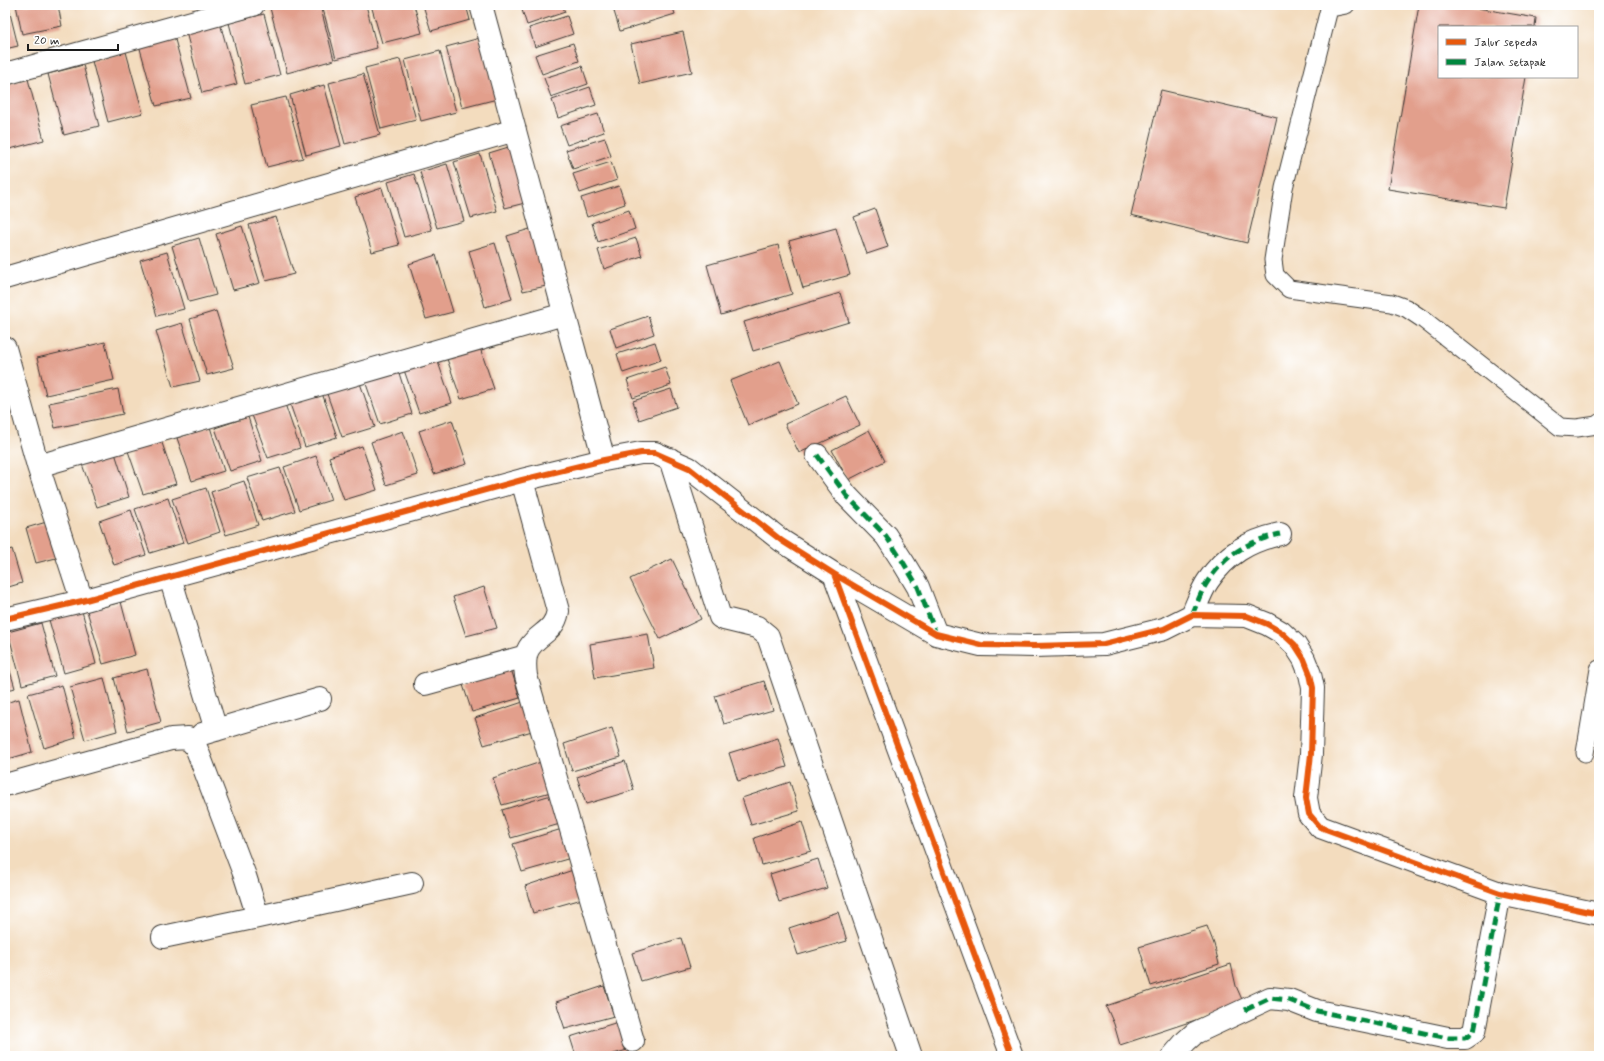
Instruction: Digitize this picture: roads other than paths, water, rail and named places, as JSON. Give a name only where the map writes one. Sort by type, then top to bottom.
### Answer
[{"type":"street","points":[[5,74],[253,5]]},
{"type":"street","points":[[481,5],[604,460]]},
{"type":"street","points":[[5,278],[515,130]]},
{"type":"street","points":[[38,466],[564,314]]},
{"type":"street","points":[[5,348],[38,466],[82,601]]},
{"type":"street","points":[[5,619],[82,601],[522,480],[604,460],[641,453],[655,453],[690,468],[782,541],[834,574],[936,634],[982,645],[1034,646],[1104,644],[1164,629],[1192,615],[1247,616],[1257,619],[1281,632],[1295,645],[1304,660],[1313,688],[1311,754],[1306,798],[1309,814],[1320,827],[1500,893],[1599,914]]},
{"type":"street","points":[[817,455],[847,496],[886,536],[918,587],[936,634]]},
{"type":"street","points":[[670,459],[720,617],[757,627],[768,636],[911,1056]]},
{"type":"street","points":[[522,480],[558,611],[556,621],[552,628],[529,648],[526,656],[526,676],[633,1041]]},
{"type":"street","points":[[1192,615],[1207,581],[1237,550],[1258,539],[1280,534]]},
{"type":"street","points":[[834,574],[1012,1056]]},
{"type":"street","points":[[170,577],[216,730]]},
{"type":"street","points":[[425,684],[526,656]]},
{"type":"street","points":[[5,785],[171,739],[188,738],[320,699]]},
{"type":"street","points":[[188,738],[196,746],[245,876],[258,917]]},
{"type":"street","points":[[163,938],[412,883]]},
{"type":"street","points":[[1173,1056],[1186,1041],[1195,1034],[1270,998],[1289,1000],[1317,1011],[1441,1037],[1457,1039],[1465,1038],[1474,1032],[1500,893]]},
{"type":"lane","points":[[1335,6],[1284,188],[1273,260],[1275,275],[1289,290],[1392,303],[1406,308],[1424,320],[1560,427],[1598,427]]},
{"type":"lane","points":[[1585,754],[1599,669]]}]
